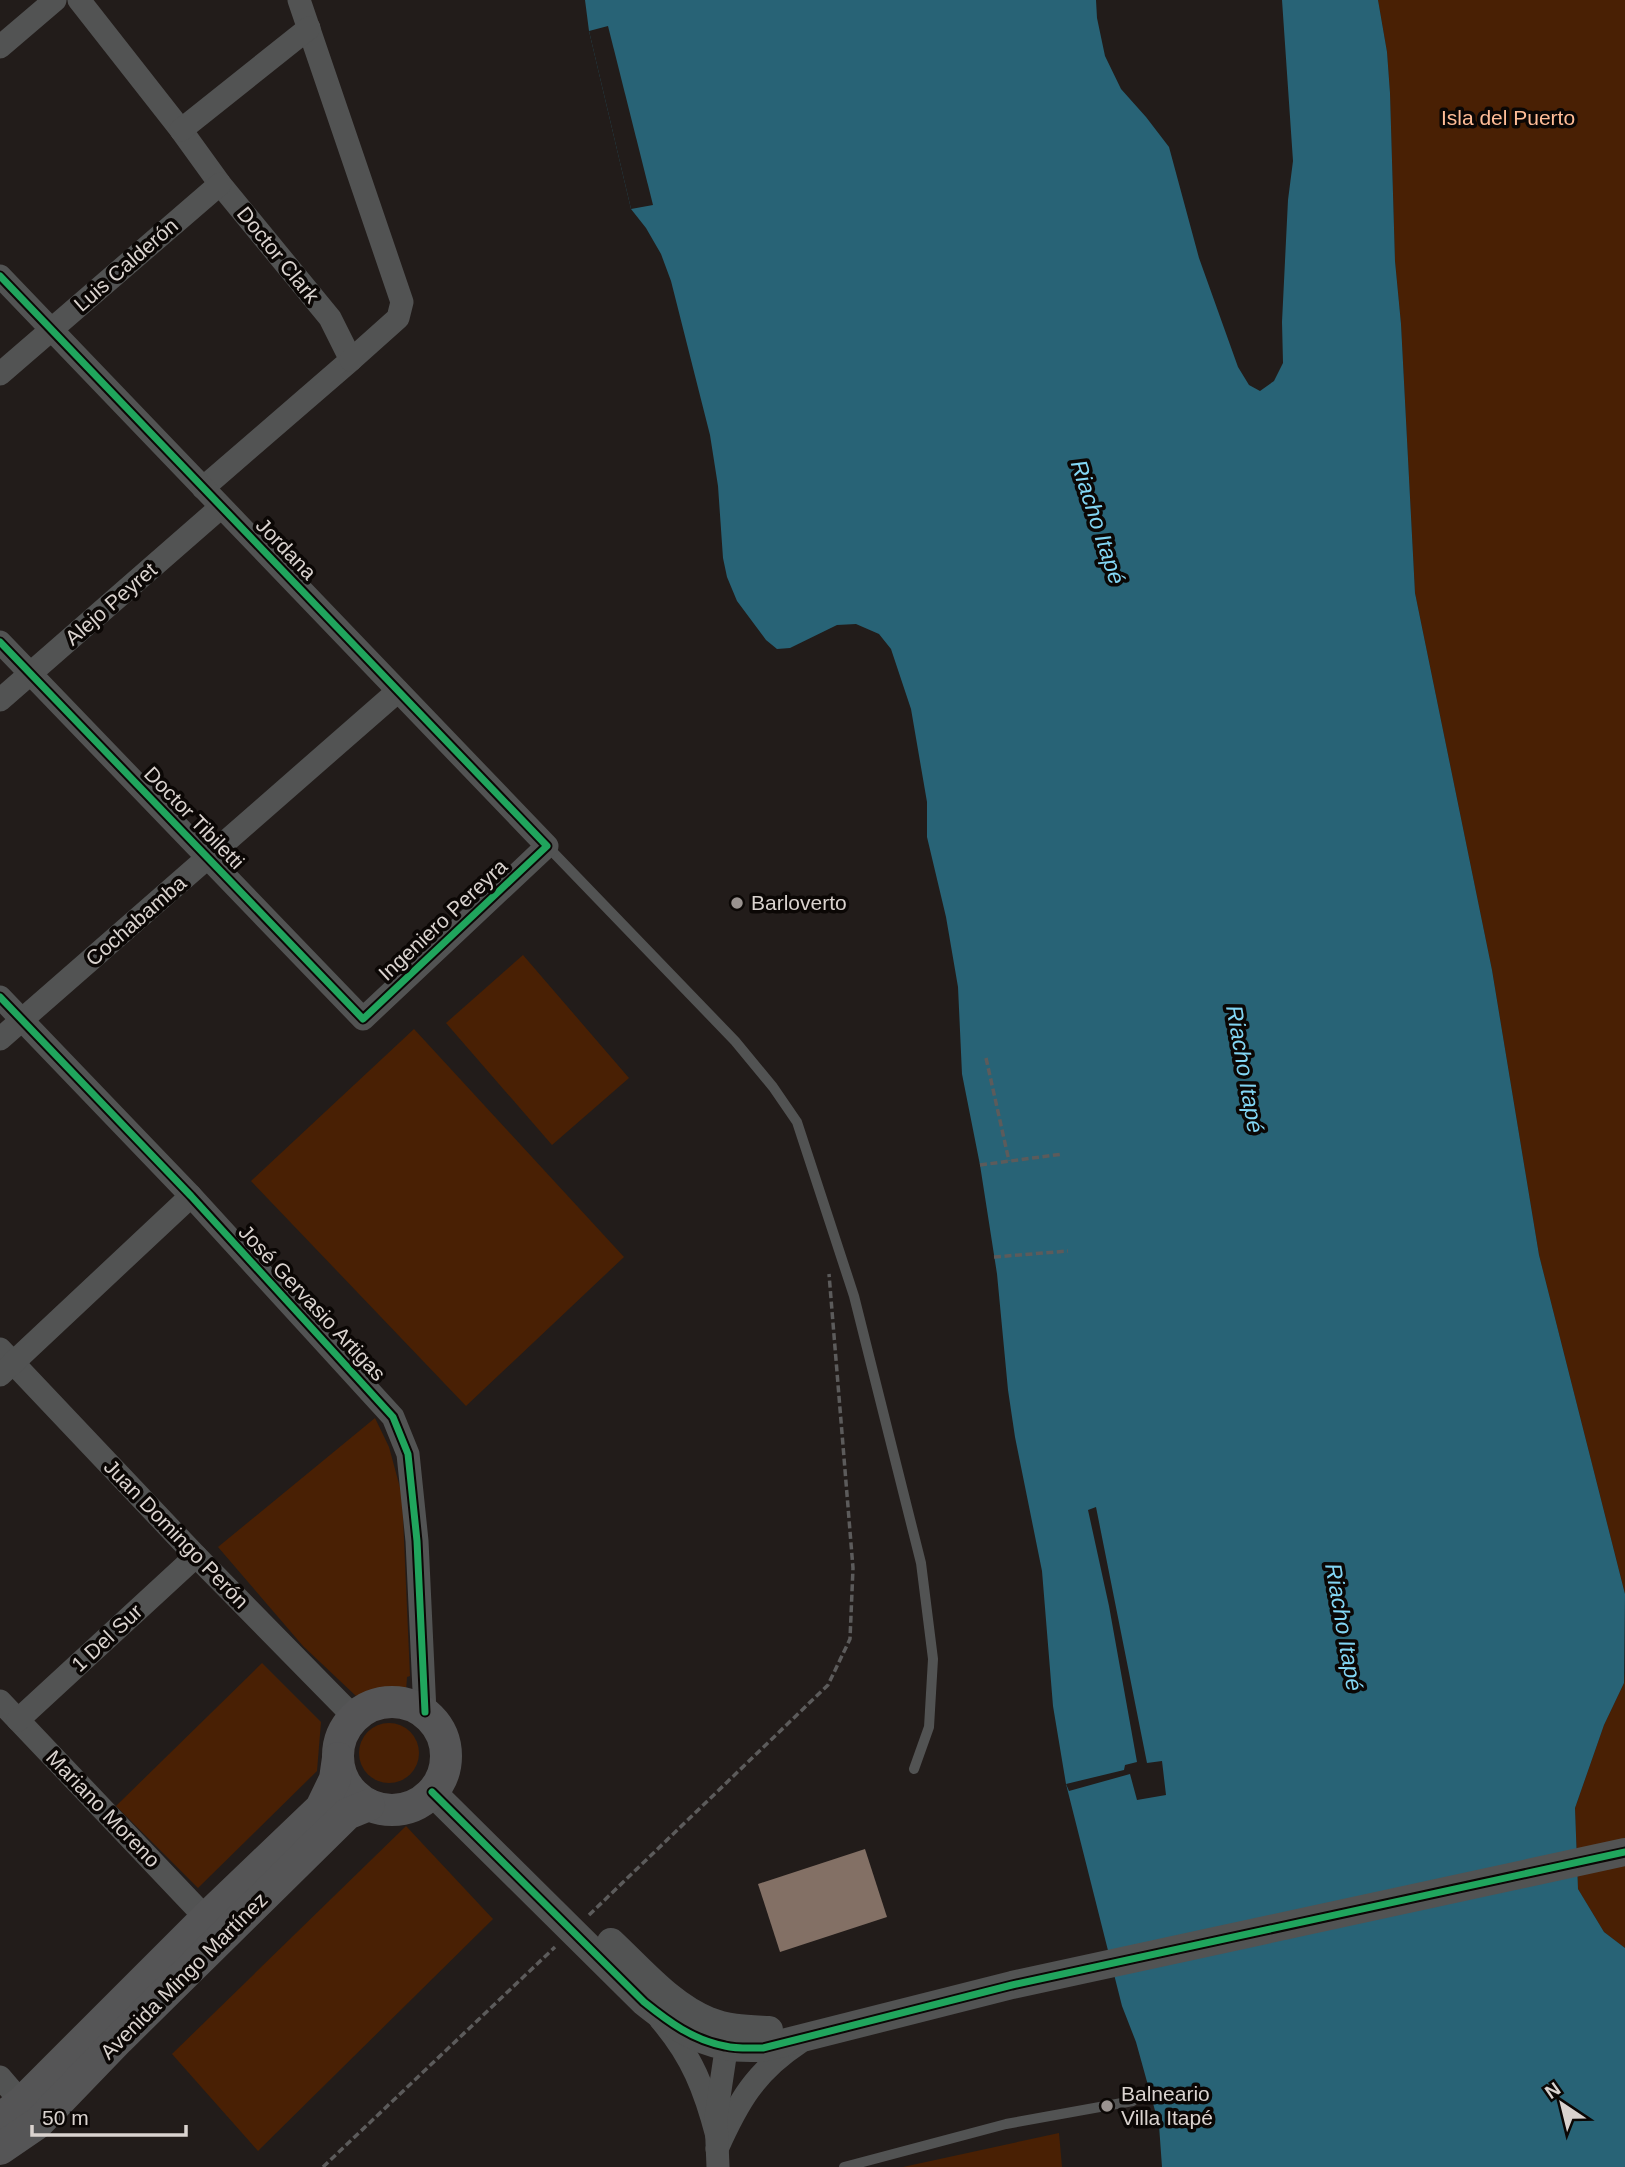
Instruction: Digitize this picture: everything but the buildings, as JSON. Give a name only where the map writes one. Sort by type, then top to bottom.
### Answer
[{"type":"main road","points":[[381,1702],[411,1704],[425,1712],[437,1725],[445,1741],[446,1759],[437,1784],[419,1803],[403,1809],[386,1810],[369,1805],[357,1797],[347,1786],[338,1758],[339,1743],[354,1717],[381,1702]]},
{"type":"main road","name":"Avenida Mingo Martínez","points":[[0,2149],[20,2114],[206,1918],[321,1808],[335,1779],[338,1758]]},
{"type":"main road","name":"Avenida Mingo Martínez","points":[[20,2114],[119,2039],[347,1815],[369,1805]]},
{"type":"street","points":[[0,47],[55,0]]},
{"type":"street","name":"Doctor Clark","points":[[79,0],[220,184],[330,318],[351,360]]},
{"type":"street","points":[[203,488],[398,318],[402,302],[299,0]]},
{"type":"street","points":[[181,130],[309,28]]},
{"type":"street","name":"Luis Calderón","points":[[0,374],[220,184]]},
{"type":"street","name":"Jordana","points":[[0,276],[547,846]]},
{"type":"street","name":"Alejo Peyret","points":[[0,700],[221,507]]},
{"type":"street","name":"Doctor Tibiletti","points":[[0,642],[363,1019]]},
{"type":"street","name":"Cochabamba","points":[[0,1039],[398,691]]},
{"type":"street","name":"Ingeniero Pereyra","points":[[363,1019],[547,846]]},
{"type":"street","name":"José Gervasio Artigas","points":[[0,998],[191,1196],[393,1417],[408,1454],[417,1541],[425,1712]]},
{"type":"street","points":[[4,1362],[191,1196]]},
{"type":"street","name":"Juan Domingo Perón","points":[[4,1362],[354,1717]]},
{"type":"street","name":"1 Del Sur","points":[[18,1720],[196,1556]]},
{"type":"street","name":"Mariano Moreno","points":[[0,1701],[206,1918]]},
{"type":"street","points":[[437,1784],[579,1924],[682,2007],[709,2021],[728,2037]]},
{"type":"street","points":[[641,1999],[667,2021],[695,2038],[728,2037],[763,2048],[1012,1985],[1625,1852]]},
{"type":"street","points":[[579,1924],[676,2037],[706,2096],[717,2151]]},
{"type":"street","points":[[717,2151],[736,2108],[753,2083],[780,2055],[814,2036]]},
{"type":"street","points":[[717,2151],[716,2117],[728,2037]]},
{"type":"street","points":[[0,2077],[20,2114]]},
{"type":"lane","points":[[547,846],[736,1041],[774,1087],[797,1122],[854,1296],[921,1563],[933,1659],[929,1727],[914,1769]]},
{"type":"lane","points":[[844,2167],[1006,2124],[1133,2101]]},
{"type":"path","points":[[986,1058],[1009,1161]]},
{"type":"path","points":[[980,1165],[1062,1154]]},
{"type":"path","points":[[994,1257],[1068,1251]]},
{"type":"path","points":[[323,2167],[828,1685],[850,1639],[853,1568],[828,1266]]},
{"type":"green space","name":"Isla del Puerto","points":[[1378,0],[1625,0],[1625,1594],[1539,1255],[1492,970],[1415,593],[1401,324],[1395,261],[1390,93],[1387,52]]},
{"type":"green space","points":[[523,955],[629,1078],[552,1145],[446,1023]]},
{"type":"green space","points":[[414,1029],[624,1257],[466,1406],[251,1181]]},
{"type":"green space","points":[[375,1418],[389,1447],[402,1495],[410,1676],[407,1677],[406,1691],[379,1688],[356,1696],[303,1646],[218,1547]]},
{"type":"green space","points":[[262,1663],[321,1722],[317,1771],[198,1888],[116,1806]]},
{"type":"green space","points":[[1625,1672],[1625,1948],[1604,1932],[1578,1889],[1575,1808],[1604,1725],[1624,1683]]},
{"type":"green space","points":[[389,1723],[406,1728],[414,1736],[419,1753],[414,1770],[406,1778],[389,1783],[372,1778],[364,1770],[359,1753],[364,1736],[372,1728]]},
{"type":"green space","points":[[406,1826],[493,1919],[258,2151],[172,2054]]},
{"type":"green space","points":[[1059,2133],[1062,2167],[903,2167]]},
{"type":"water","name":"Riacho Itapé","points":[[585,0],[1096,0],[1105,56],[1121,89],[1169,147],[1199,258],[1238,367],[1249,385],[1260,391],[1274,381],[1283,363],[1282,322],[1288,200],[1293,161],[1282,0],[1378,0],[1387,52],[1390,93],[1395,261],[1401,324],[1415,593],[1492,970],[1539,1255],[1625,1594],[1624,1683],[1604,1725],[1575,1808],[1578,1889],[1604,1932],[1625,1948],[1625,2167],[1162,2167],[1159,2125],[1136,2042],[1122,2006],[1066,1784],[1053,1706],[1042,1571],[1015,1437],[997,1274],[962,1074],[958,987],[946,917],[927,837],[927,802],[911,709],[891,649],[879,634],[856,624],[837,625],[790,648],[777,649],[766,640],[737,601],[723,558],[718,486],[710,435],[671,281],[661,254],[631,209],[589,31]]},
{"type":"pier","points":[[608,26],[653,205],[631,209],[589,31]]},
{"type":"pier","points":[[1096,1507],[1147,1763],[1162,1761],[1166,1795],[1137,1800],[1130,1774],[1069,1791],[1066,1784],[1124,1770],[1125,1765],[1137,1762],[1109,1606],[1088,1510]]},
{"type":"cycle path","points":[[0,276],[547,846],[363,1019],[0,642]]},
{"type":"cycle path","points":[[0,997],[191,1196],[393,1417],[408,1454],[417,1541],[425,1712]]},
{"type":"cycle path","points":[[432,1792],[644,2002],[692,2035],[713,2043],[739,2048],[763,2048],[1012,1985],[1625,1852]]},
{"type":"place","name":"Barloverto","points":[[737,903]]},
{"type":"place","name":"Balneario Villa Itapé","points":[[1107,2106]]}]
